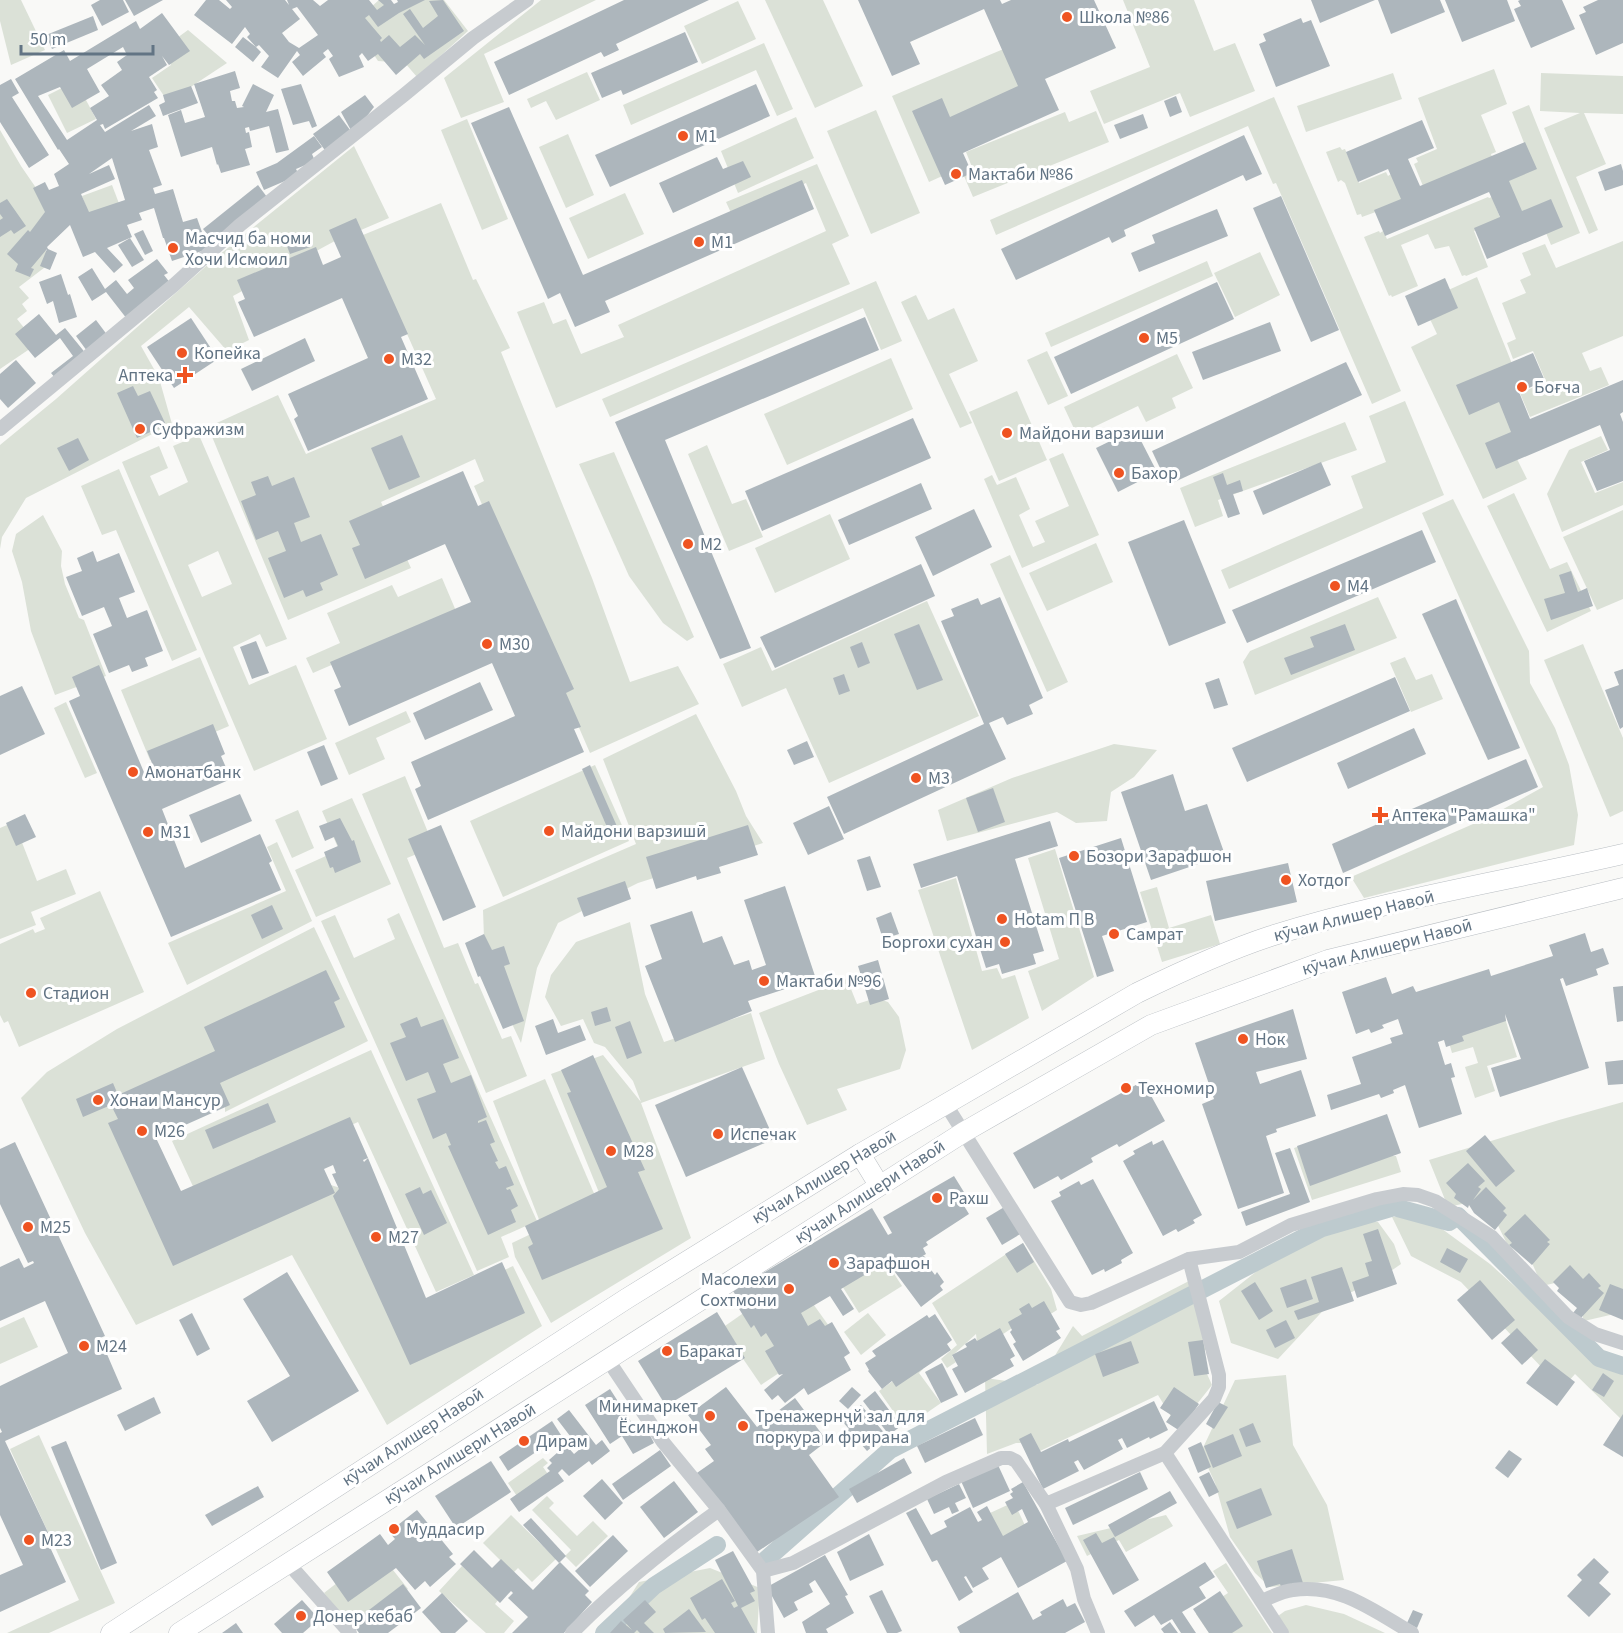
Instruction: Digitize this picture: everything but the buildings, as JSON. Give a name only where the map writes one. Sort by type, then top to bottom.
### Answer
[{"type":"street","points":[[0,429],[165,292],[250,217],[473,38],[527,0]]},
{"type":"street","name":"кӯчаи Алишер Навоӣ","points":[[111,1633],[626,1299],[945,1103],[1137,993],[1175,974],[1268,937],[1339,916],[1623,854]]},
{"type":"street","name":"кӯчаи Алишери Навоӣ","points":[[179,1633],[879,1185],[964,1132],[1151,1025],[1328,960],[1623,888]]},
{"type":"street","points":[[945,1103],[1070,1302],[1081,1305],[1090,1303],[1190,1259],[1239,1252],[1291,1225],[1377,1199],[1403,1194],[1418,1195],[1435,1201],[1492,1237],[1568,1317],[1595,1334],[1623,1343]]},
{"type":"street","points":[[860,1154],[879,1185]]},
{"type":"street","points":[[1046,1504],[1165,1453],[1214,1398],[1219,1387],[1219,1375],[1190,1259]]},
{"type":"street","points":[[608,1360],[663,1442],[719,1510],[763,1571],[768,1633]]},
{"type":"street","points":[[1165,1453],[1282,1633]]},
{"type":"street","points":[[763,1571],[793,1563],[946,1482],[1001,1458],[1010,1458],[1016,1461],[1046,1504],[1077,1569],[1084,1599],[1098,1633]]},
{"type":"street","points":[[572,1633],[606,1597],[719,1510]]},
{"type":"street","points":[[288,1563],[350,1633]]},
{"type":"street","points":[[1262,1601],[1291,1590],[1318,1589],[1348,1596],[1412,1633]]},
{"type":"shaded area","points":[[0,0],[21,0],[45,50],[11,65],[0,21]]},
{"type":"shaded area","points":[[379,0],[391,9],[406,0],[444,0],[468,31],[417,77],[405,63],[378,61],[353,23]]},
{"type":"shaded area","points":[[541,0],[596,0],[484,54],[504,102],[461,118],[444,78]]},
{"type":"shaded area","points":[[765,0],[823,0],[863,86],[815,108]]},
{"type":"shaded area","points":[[1123,0],[1194,0],[1214,51],[1235,43],[1255,91],[1190,117],[1180,93],[1104,124],[1090,91],[1150,67]]},
{"type":"shaded area","points":[[738,1],[756,39],[702,64],[684,26]]},
{"type":"shaded area","points":[[188,30],[227,63],[168,102],[152,78],[171,65],[162,49]]},
{"type":"shaded area","points":[[764,43],[793,109],[777,116],[756,70],[631,125],[623,105]]},
{"type":"shaded area","points":[[1013,45],[1032,89],[932,131],[949,173],[929,182],[892,96]]},
{"type":"shaded area","points":[[1494,69],[1507,104],[1481,115],[1496,152],[1491,154],[1493,160],[1423,186],[1414,164],[1418,162],[1416,158],[1437,149],[1418,98]]},
{"type":"shaded area","points":[[587,72],[600,100],[556,120],[546,101],[531,108],[527,99]]},
{"type":"shaded area","points":[[1393,73],[1402,99],[1306,132],[1297,106]]},
{"type":"shaded area","points":[[1541,73],[1623,76],[1623,114],[1584,113],[1606,164],[1576,177],[1598,230],[1589,234],[1544,128],[1580,113],[1540,111]]},
{"type":"shaded area","points":[[76,81],[96,119],[67,133],[48,95]]},
{"type":"shaded area","points":[[1274,97],[1401,391],[1372,404],[1276,183],[1273,184],[1248,126],[996,235],[990,220]]},
{"type":"shaded area","points":[[1529,105],[1580,233],[1551,245],[1544,228],[1524,235],[1501,178],[1533,166],[1512,112]]},
{"type":"shaded area","points":[[876,110],[920,213],[871,234],[827,131]]},
{"type":"shaded area","points":[[1096,111],[1109,142],[973,197],[964,176],[974,172],[966,152],[1065,112],[1069,122]]},
{"type":"shaded area","points":[[796,117],[814,158],[738,193],[721,151]]},
{"type":"shaded area","points":[[467,119],[508,219],[482,230],[441,130]]},
{"type":"shaded area","points":[[0,130],[21,166],[56,217],[37,239],[53,261],[19,287],[29,298],[22,304],[27,311],[17,319],[37,344],[0,369]]},
{"type":"shaded area","points":[[568,134],[594,195],[566,208],[539,147]]},
{"type":"shaded area","points":[[354,146],[389,218],[333,242],[233,296],[249,340],[227,351],[189,307],[141,346],[159,378],[172,424],[26,498],[2,537],[0,549],[0,445],[56,399],[213,260]]},
{"type":"shaded area","points":[[1340,147],[1342,150],[1345,149],[1359,183],[1386,172],[1388,176],[1391,174],[1403,202],[1362,217],[1361,214],[1357,215],[1345,183],[1341,180],[1338,182],[1326,152]]},
{"type":"shaded area","points":[[817,164],[849,236],[832,244],[850,284],[556,408],[517,312],[544,302],[553,324],[566,319],[581,354],[624,337],[618,325],[826,231],[806,183],[732,215],[726,202]]},
{"type":"shaded area","points":[[112,185],[123,214],[93,225],[82,196]]},
{"type":"shaded area","points":[[625,193],[644,234],[588,259],[569,218]]},
{"type":"shaded area","points":[[1492,197],[1501,220],[1474,231],[1488,267],[1462,276],[1449,246],[1435,249],[1428,234],[1401,245],[1418,286],[1392,297],[1389,296],[1364,237],[1383,231],[1387,239]]},
{"type":"shaded area","points":[[441,203],[473,280],[476,279],[510,348],[501,352],[592,578],[630,682],[678,666],[699,704],[590,753],[474,486],[484,481],[475,459],[381,502],[411,568],[288,620],[208,427],[278,395],[306,454],[436,399],[363,235]]},
{"type":"shaded area","points":[[1623,241],[1623,336],[1582,353],[1590,371],[1601,367],[1609,385],[1530,417],[1520,393],[1546,382],[1533,351],[1513,359],[1507,343],[1516,339],[1502,303],[1526,293],[1520,280],[1531,275],[1522,253],[1545,244],[1556,268]]},
{"type":"shaded area","points":[[1260,252],[1280,295],[1235,317],[1214,273]]},
{"type":"shaded area","points":[[1207,261],[1213,276],[1051,347],[1045,333]]},
{"type":"shaded area","points":[[1477,277],[1519,381],[1503,389],[1529,439],[1511,447],[1527,479],[1483,499],[1411,347],[1437,334],[1422,302]]},
{"type":"shaded area","points":[[876,281],[902,341],[881,350],[863,308],[610,417],[602,399]]},
{"type":"shaded area","points":[[916,295],[928,320],[954,308],[978,361],[949,374],[972,423],[960,428],[901,302]]},
{"type":"shaded area","points":[[1047,351],[1068,396],[1048,405],[1027,360]]},
{"type":"shaded area","points":[[1177,354],[1193,388],[1172,398],[1176,408],[1146,422],[1138,406],[1077,435],[1064,407]]},
{"type":"shaded area","points":[[891,358],[913,409],[787,465],[764,414]]},
{"type":"shaded area","name":"Майдони варзиши","points":[[1017,391],[1047,460],[999,481],[969,412]]},
{"type":"shaded area","points":[[1405,401],[1444,495],[1229,589],[1221,570],[1363,508],[1351,476],[1386,462],[1369,416]]},
{"type":"shaded area","points":[[1345,422],[1357,450],[1218,500],[1223,516],[1195,527],[1180,488]]},
{"type":"shaded area","points":[[199,435],[287,639],[266,647],[260,634],[233,647],[249,685],[296,665],[327,739],[254,771],[122,462],[159,446],[168,468],[150,476],[159,496],[188,482],[173,446]],"holes":[[[218,551],[232,584],[202,597],[188,565]]]},
{"type":"shaded area","points":[[1601,436],[1608,450],[1581,462],[1595,493],[1623,482],[1623,505],[1562,532],[1547,494],[1569,450]]},
{"type":"shaded area","points":[[707,445],[732,504],[746,499],[763,537],[729,551],[688,454]]},
{"type":"shaded area","points":[[614,452],[694,637],[687,641],[663,623],[629,576],[579,464]]},
{"type":"shaded area","points":[[1063,453],[1099,535],[1022,568],[984,479],[992,475],[997,485],[1016,477],[1030,509],[1019,515],[1033,547],[1045,542],[1035,521],[1069,506],[1049,459]]},
{"type":"shaded area","points":[[119,469],[197,650],[172,661],[116,530],[102,535],[81,486]]},
{"type":"shaded area","points":[[1514,493],[1550,569],[1567,562],[1591,611],[1547,632],[1487,506]]},
{"type":"shaded area","points":[[1453,499],[1529,651],[1530,683],[1555,728],[1569,765],[1578,815],[1574,845],[1364,898],[1351,877],[1487,818],[1543,787],[1422,513]]},
{"type":"shaded area","points":[[1623,510],[1623,599],[1597,610],[1563,537]]},
{"type":"shaded area","points":[[830,514],[850,559],[775,593],[755,548]]},
{"type":"shaded area","points":[[43,515],[62,551],[61,566],[65,584],[79,618],[84,620],[106,676],[55,695],[31,631],[22,582],[12,551],[16,534]]},
{"type":"shaded area","points":[[1096,543],[1113,582],[1047,611],[1029,573]]},
{"type":"shaded area","points":[[1010,555],[1068,682],[1047,692],[990,564]]},
{"type":"shaded area","points":[[442,578],[456,611],[313,673],[306,658],[340,643],[327,613],[392,585],[398,597]]},
{"type":"shaded area","points":[[1378,597],[1397,638],[1255,695],[1243,662],[1250,651]]},
{"type":"shaded area","points":[[927,601],[979,716],[829,783],[786,688],[742,707],[723,664],[761,647],[772,671]]},
{"type":"shaded area","points":[[1583,644],[1623,738],[1623,811],[1610,817],[1544,660]]},
{"type":"shaded area","points":[[200,657],[229,726],[150,760],[121,690]]},
{"type":"shaded area","points":[[1405,657],[1416,680],[1432,674],[1443,699],[1411,712],[1390,663]]},
{"type":"shaded area","points":[[66,702],[97,773],[85,778],[54,708]]},
{"type":"shaded area","points":[[406,711],[411,722],[376,738],[385,759],[349,775],[335,743]]},
{"type":"shaded area","points":[[696,714],[736,791],[746,816],[763,843],[638,883],[558,923],[537,968],[521,1043],[485,966],[483,910],[636,844],[603,759]]},
{"type":"shaded area","points":[[1114,744],[1157,750],[1134,777],[1111,792],[1107,821],[1076,823],[1057,812],[947,841],[938,810],[1012,778]]},
{"type":"shaded area","name":"Майдони варзишӣ","points":[[595,765],[629,841],[503,897],[470,821]]},
{"type":"shaded area","points":[[405,776],[434,847],[407,858],[444,948],[458,943],[502,1039],[511,1036],[527,1076],[486,1093],[362,794]]},
{"type":"shaded area","points":[[352,798],[391,884],[316,917],[295,870],[339,850],[322,811]]},
{"type":"shaded area","points":[[298,810],[314,848],[292,858],[275,820]]},
{"type":"shaded area","points":[[14,822],[37,881],[66,869],[76,894],[31,912],[36,925],[0,939],[0,828]]},
{"type":"shaded area","points":[[277,842],[312,921],[187,985],[168,943],[286,891],[267,847]]},
{"type":"shaded area","points":[[1055,849],[1094,977],[1042,1011],[1028,971],[1059,959],[1028,858]]},
{"type":"shaded area","points":[[956,878],[982,971],[997,968],[1002,979],[1015,975],[1029,1018],[972,1050],[918,890]]},
{"type":"shaded area","points":[[1157,887],[1169,928],[1211,915],[1220,944],[1162,962],[1140,892]]},
{"type":"shaded area","points":[[100,891],[144,992],[19,1047],[8,1021],[4,1023],[0,1015],[0,944],[33,929],[35,933],[45,929],[40,918]]},
{"type":"shaded area","points":[[399,913],[537,1221],[501,1237],[509,1257],[477,1271],[321,921],[335,915],[354,958],[395,939],[387,919]]},
{"type":"shaded area","points":[[630,922],[645,994],[664,1042],[751,1013],[765,1059],[641,1103],[691,1238],[551,1323],[515,1257],[512,1243],[602,1200],[551,1074],[603,1055],[641,1102],[633,1081],[605,1047],[594,1043],[583,1019],[561,1026],[545,997],[551,975],[576,942]]},
{"type":"shaded area","points":[[314,927],[368,1041],[225,1112],[225,1104],[139,1133],[184,1237],[317,1181],[361,1194],[419,1310],[513,1266],[542,1326],[387,1425],[292,1255],[136,1325],[85,1233],[21,1098],[47,1072],[117,1029]]},
{"type":"shaded area","points":[[847,979],[857,1004],[876,998],[888,1002],[899,1017],[906,1050],[900,1069],[837,1089],[847,1110],[807,1125],[759,1013]]},
{"type":"shaded area","points":[[1504,1015],[1517,1057],[1487,1066],[1495,1091],[1475,1098],[1465,1067],[1478,1063],[1473,1047],[1452,1053],[1448,1039]]},
{"type":"shaded area","points":[[371,1050],[474,1275],[436,1292],[358,1122],[197,1195],[172,1141]]},
{"type":"shaded area","points":[[545,1079],[596,1198],[540,1222],[493,1101]]},
{"type":"shaded area","points":[[1623,1102],[1623,1312],[1584,1321],[1572,1279],[1542,1286],[1523,1242],[1510,1250],[1485,1199],[1448,1207],[1429,1160]]},
{"type":"shaded area","points":[[1343,1132],[1388,1156],[1396,1156],[1401,1172],[1312,1200],[1294,1148]]},
{"type":"shaded area","points":[[1423,1215],[1490,1264],[1596,1360],[1623,1371],[1623,1421],[1575,1374],[1562,1389],[1461,1282],[1411,1256],[1392,1217]]},
{"type":"shaded area","points":[[1356,1220],[1378,1222],[1394,1244],[1401,1264],[1378,1280],[1332,1301],[1278,1359],[1231,1343],[1219,1301],[1285,1249]]},
{"type":"shaded area","points":[[874,1243],[902,1286],[859,1313],[839,1281]]},
{"type":"shaded area","points":[[1023,1243],[1051,1289],[1057,1310],[1049,1315],[1043,1307],[978,1351],[976,1334],[952,1356],[956,1362],[947,1368],[941,1359],[957,1345],[932,1303]]},
{"type":"shaded area","points":[[1189,1281],[1207,1349],[1198,1354],[1212,1385],[1178,1428],[1158,1395],[1040,1451],[1031,1443],[1016,1443],[987,1454],[985,1378],[1037,1385],[1073,1326],[1082,1336]]},
{"type":"shaded area","points":[[811,1301],[829,1326],[803,1357],[761,1385],[722,1328],[755,1305]]},
{"type":"shaded area","points":[[868,1313],[886,1335],[861,1355],[844,1332]]},
{"type":"shaded area","points":[[24,1317],[38,1347],[0,1364],[0,1328]]},
{"type":"shaded area","points":[[918,1363],[923,1369],[919,1373],[941,1403],[905,1428],[879,1391]]},
{"type":"shaded area","points":[[1286,1375],[1293,1445],[1327,1505],[1344,1580],[1270,1587],[1255,1573],[1230,1537],[1215,1483],[1201,1452],[1235,1380]]},
{"type":"shaded area","points":[[39,1435],[115,1603],[49,1633],[7,1633],[79,1600],[10,1449]]},
{"type":"shaded area","points":[[543,1458],[548,1463],[543,1467],[552,1480],[521,1502],[508,1483]]},
{"type":"shaded area","points":[[547,1496],[554,1503],[549,1508],[577,1536],[593,1521],[608,1536],[576,1567],[565,1556],[571,1550],[532,1510]]},
{"type":"shaded area","points":[[1014,1502],[1029,1534],[1005,1545],[990,1513]]},
{"type":"shaded area","points":[[511,1515],[556,1559],[532,1582],[518,1568],[513,1573],[483,1543]]},
{"type":"shaded area","points":[[1166,1515],[1173,1526],[1126,1552],[1119,1540],[1087,1556],[1077,1536]]},
{"type":"shaded area","points":[[378,1551],[408,1589],[354,1631],[324,1593]]},
{"type":"shaded area","points":[[1226,1563],[1272,1633],[1209,1633],[1196,1614],[1228,1593],[1213,1571]]},
{"type":"shaded area","points":[[462,1566],[499,1599],[495,1604],[514,1621],[504,1633],[486,1633],[439,1591]]},
{"type":"shaded area","points":[[710,1568],[760,1588],[757,1633],[607,1633],[639,1582]]},
{"type":"shaded area","points":[[1306,1605],[1344,1614],[1385,1633],[1289,1633],[1278,1616],[1285,1611]]},
{"type":"waterway","points":[[761,1564],[890,1450],[1322,1228],[1394,1207],[1449,1222],[1458,1216],[1599,1358],[1623,1366]]},
{"type":"waterway","points":[[604,1633],[654,1586],[717,1545]]},
{"type":"place","name":"Школа №86","points":[[1067,17]]},
{"type":"place","name":"М1","points":[[683,136]]},
{"type":"place","name":"Мактаби №86","points":[[956,174]]},
{"type":"place","name":"M1","points":[[699,242]]},
{"type":"place","name":"Масчид ба номи Хочи Исмоил","points":[[173,248]]},
{"type":"place","name":"М5","points":[[1144,338]]},
{"type":"place","name":"Копейка","points":[[182,353]]},
{"type":"place","name":"М32","points":[[389,359]]},
{"type":"place","name":"Аптека","points":[[185,375]]},
{"type":"place","name":"Боғча","points":[[1522,387]]},
{"type":"place","name":"Суфражизм","points":[[140,429]]},
{"type":"place","name":"Майдони варзиши","points":[[1007,433]]},
{"type":"place","name":"Бахор","points":[[1119,473]]},
{"type":"place","name":"М2","points":[[688,544]]},
{"type":"place","name":"М4","points":[[1335,586]]},
{"type":"place","name":"М30","points":[[487,644]]},
{"type":"place","name":"Амонатбанк","points":[[133,772]]},
{"type":"place","name":"М3","points":[[916,778]]},
{"type":"place","name":"Аптека \"Рамашка\"","points":[[1380,815]]},
{"type":"place","name":"Майдони варзишӣ","points":[[549,831]]},
{"type":"place","name":"М31","points":[[148,832]]},
{"type":"place","name":"Бозори Зарафшон","points":[[1074,856]]},
{"type":"place","name":"Хотдог","points":[[1286,880]]},
{"type":"place","name":"Hotam П В","points":[[1002,919]]},
{"type":"place","name":"Самрат","points":[[1114,934]]},
{"type":"place","name":"Боргохи сухан","points":[[1005,942]]},
{"type":"place","name":"Мактаби №96","points":[[764,981]]},
{"type":"place","name":"Стадион","points":[[31,993]]},
{"type":"place","name":"Нок","points":[[1243,1039]]},
{"type":"place","name":"Техномир","points":[[1126,1088]]},
{"type":"place","name":"Хонаи Мансур","points":[[98,1100]]},
{"type":"place","name":"М26","points":[[142,1131]]},
{"type":"place","name":"Испечак","points":[[718,1134]]},
{"type":"place","name":"М28","points":[[611,1151]]},
{"type":"place","name":"Рахш","points":[[937,1198]]},
{"type":"place","name":"М25","points":[[28,1227]]},
{"type":"place","name":"М27","points":[[376,1237]]},
{"type":"place","name":"Зарафшон","points":[[834,1263]]},
{"type":"place","name":"Масолехи Сохтмони","points":[[789,1289]]},
{"type":"place","name":"М24","points":[[84,1346]]},
{"type":"place","name":"Баракат","points":[[667,1351]]},
{"type":"place","name":"Минимаркет Ёсинджон","points":[[710,1416]]},
{"type":"place","name":"Тренажернҷй зал для поркура и фрирана","points":[[743,1426]]},
{"type":"place","name":"Дирам","points":[[524,1441]]},
{"type":"place","name":"Муддасир","points":[[394,1529]]},
{"type":"place","name":"М23","points":[[29,1540]]},
{"type":"place","name":"Донер кебаб","points":[[301,1616]]}]
